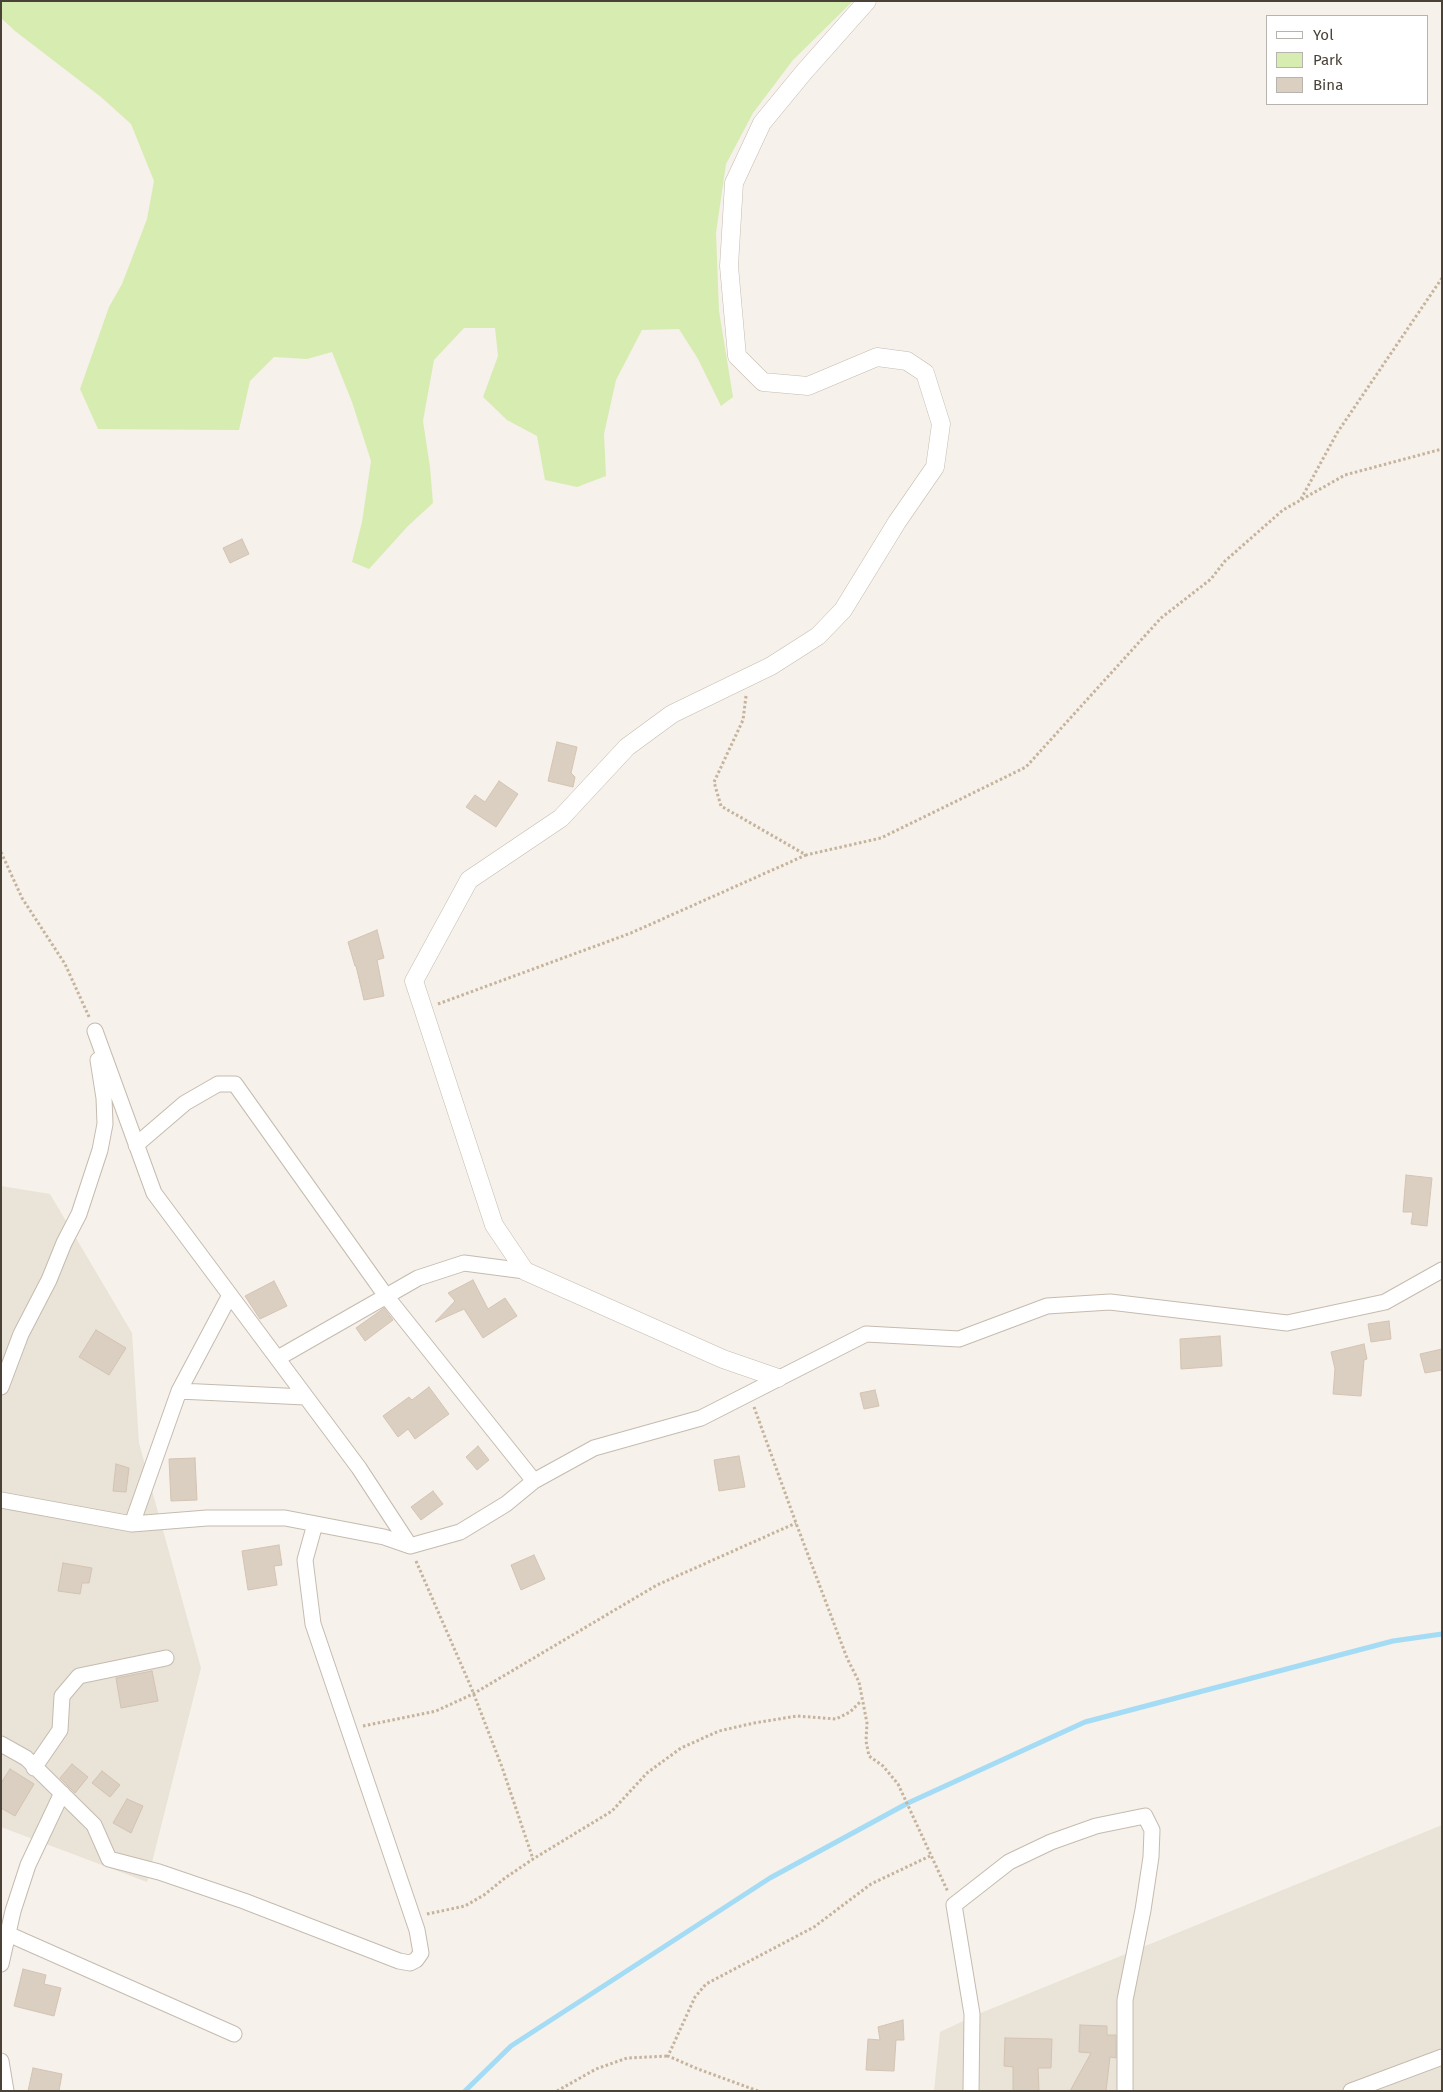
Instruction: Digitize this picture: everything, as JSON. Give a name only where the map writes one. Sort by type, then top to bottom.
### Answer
[{"type":"street","points":[[525,1271],[494,1225],[414,981],[469,880],[561,818],[627,747],[672,714],[771,666],[818,636],[843,610],[897,522],[935,467],[941,424],[925,373],[907,361],[877,357],[808,386],[764,382],[737,356],[729,266],[734,183],[762,123],[866,1]]},
{"type":"street","points":[[95,1031],[154,1193],[359,1468],[410,1546]]},
{"type":"street","points":[[1,1387],[21,1334],[49,1280],[64,1243],[79,1214],[100,1150],[105,1124],[104,1098],[96,1052],[95,1031]]},
{"type":"street","points":[[136,1145],[185,1103],[218,1084],[235,1084],[386,1296],[534,1481]]},
{"type":"street","points":[[278,1358],[418,1278],[464,1262],[525,1271],[723,1359],[778,1378]]},
{"type":"street","points":[[1,1500],[132,1524],[207,1518],[285,1518],[384,1537],[410,1546],[460,1532],[506,1504],[534,1481],[594,1448],[701,1418],[866,1334],[959,1339],[1047,1306],[1110,1302],[1287,1323],[1386,1302],[1442,1270]]},
{"type":"street","points":[[132,1524],[179,1391],[230,1295]]},
{"type":"street","points":[[179,1391],[305,1397]]},
{"type":"street","points":[[1,1744],[26,1758],[34,1768],[94,1825],[109,1859],[159,1872],[244,1901],[410,1964],[416,1960],[421,1953],[413,1917],[313,1624],[305,1560],[315,1524]]},
{"type":"street","points":[[34,1768],[60,1730],[62,1696],[79,1676],[166,1658]]},
{"type":"street","points":[[1,1964],[13,1911],[28,1866],[62,1793]]},
{"type":"street","points":[[971,2091],[972,2014],[954,1905],[1008,1862],[1051,1842],[1096,1826],[1145,1816],[1152,1830],[1151,1857],[1143,1910],[1125,2000],[1125,2091]]},
{"type":"street","points":[[8,1934],[234,2034]]},
{"type":"street","points":[[1351,2091],[1442,2057]]},
{"type":"street","points":[[1,2061],[6,2091]]},
{"type":"path","points":[[1301,500],[1337,433],[1442,278]]},
{"type":"path","points":[[424,1010],[631,933],[806,854],[881,838],[1026,766],[1161,618],[1212,579],[1225,561],[1283,510],[1345,475],[1442,449]]},
{"type":"path","points":[[748,677],[742,720],[714,782],[721,806],[806,854]]},
{"type":"path","points":[[1,852],[22,898],[65,964],[95,1031]]},
{"type":"path","points":[[749,1393],[796,1523],[859,1682],[867,1723],[866,1741],[869,1756],[883,1766],[898,1784],[954,1905]]},
{"type":"path","points":[[348,1730],[436,1711],[474,1694],[657,1585],[796,1523]]},
{"type":"path","points":[[410,1546],[474,1694],[502,1766],[533,1858]]},
{"type":"path","points":[[413,1917],[465,1906],[484,1895],[533,1858],[612,1811],[647,1773],[681,1748],[719,1731],[754,1723],[798,1716],[836,1719],[850,1712],[862,1701]]},
{"type":"path","points":[[668,2056],[694,1997],[706,1984],[814,1927],[871,1884],[930,1856]]},
{"type":"path","points":[[557,2091],[596,2069],[627,2058],[668,2056],[698,2070],[758,2091]]},
{"type":"shaded area","points":[[1,1186],[50,1194],[132,1333],[139,1443],[201,1668],[147,1882],[1,1827]]},
{"type":"shaded area","points":[[1442,1825],[1442,2091],[934,2091],[940,2032],[976,2015]]},
{"type":"green space","points":[[1,1],[853,1],[793,60],[753,113],[726,164],[716,233],[719,311],[733,397],[721,406],[698,359],[679,329],[642,330],[616,380],[604,434],[606,476],[577,487],[545,480],[537,436],[507,420],[483,397],[498,356],[495,328],[464,328],[434,360],[423,421],[433,503],[408,526],[369,569],[352,562],[362,522],[371,461],[352,402],[332,352],[307,359],[274,357],[250,381],[239,430],[98,429],[80,389],[109,307],[122,284],[147,219],[154,181],[131,124],[101,97],[15,31],[1,18]]},
{"type":"building","points":[[242,539],[249,554],[230,563],[223,548]]},
{"type":"building","points":[[557,742],[577,747],[571,773],[575,777],[573,787],[548,781]]},
{"type":"building","points":[[499,781],[518,794],[496,827],[466,807],[475,795],[485,802]]},
{"type":"building","points":[[377,930],[384,958],[377,960],[384,996],[364,1000],[348,942]]},
{"type":"building","points":[[1406,1175],[1432,1178],[1427,1226],[1411,1224],[1413,1212],[1403,1212]]},
{"type":"building","points":[[473,1280],[488,1309],[505,1298],[517,1316],[483,1338],[464,1309],[435,1322],[455,1301],[448,1293]]},
{"type":"building","points":[[274,1281],[287,1306],[260,1319],[245,1296]]},
{"type":"building","points":[[384,1308],[393,1320],[365,1341],[356,1328]]},
{"type":"building","points":[[1389,1321],[1391,1339],[1371,1342],[1368,1324]]},
{"type":"building","points":[[96,1330],[126,1348],[109,1375],[79,1357]]},
{"type":"building","points":[[1220,1336],[1222,1366],[1181,1369],[1180,1339]]},
{"type":"building","points":[[1364,1344],[1367,1359],[1364,1360],[1361,1396],[1333,1394],[1335,1369],[1331,1352]]},
{"type":"building","points":[[1442,1349],[1442,1370],[1425,1373],[1420,1354]]},
{"type":"building","points":[[429,1387],[449,1414],[415,1439],[408,1429],[398,1437],[383,1416],[409,1397],[412,1400]]},
{"type":"building","points":[[875,1390],[879,1406],[864,1409],[860,1393]]},
{"type":"building","points":[[478,1446],[489,1460],[477,1470],[466,1457]]},
{"type":"building","points":[[739,1456],[745,1487],[719,1491],[714,1460]]},
{"type":"building","points":[[195,1458],[197,1500],[171,1501],[169,1459]]},
{"type":"building","points":[[116,1464],[129,1468],[126,1492],[113,1491]]},
{"type":"building","points":[[433,1491],[443,1504],[421,1520],[411,1507]]},
{"type":"building","points":[[279,1545],[282,1565],[274,1566],[277,1585],[248,1590],[242,1551]]},
{"type":"building","points":[[534,1555],[545,1579],[521,1590],[511,1565]]},
{"type":"building","points":[[63,1563],[92,1568],[89,1583],[82,1583],[80,1594],[58,1591]]},
{"type":"building","points":[[152,1671],[158,1701],[121,1708],[116,1678]]},
{"type":"building","points":[[72,1764],[88,1777],[75,1793],[60,1778]]},
{"type":"building","points":[[10,1769],[34,1784],[15,1816],[1,1808],[1,1783]]},
{"type":"building","points":[[102,1771],[120,1785],[110,1797],[92,1783]]},
{"type":"building","points":[[127,1799],[143,1806],[131,1833],[113,1823]]},
{"type":"building","points":[[23,1969],[46,1975],[44,1984],[61,1988],[54,2016],[14,2006]]},
{"type":"building","points":[[903,2020],[904,2040],[896,2040],[894,2071],[866,2070],[868,2039],[880,2040],[878,2027]]},
{"type":"building","points":[[1080,2025],[1107,2026],[1107,2035],[1116,2035],[1116,2058],[1110,2057],[1106,2091],[1070,2091],[1091,2053],[1079,2052]]},
{"type":"building","points":[[1005,2038],[1052,2039],[1051,2068],[1038,2068],[1039,2091],[1013,2091],[1013,2067],[1004,2066]]},
{"type":"building","points":[[33,2068],[62,2074],[59,2091],[28,2091]]},
{"type":"waterway","points":[[465,2091],[511,2046],[770,1878],[908,1803],[1085,1722],[1393,1641],[1442,1634]]}]
